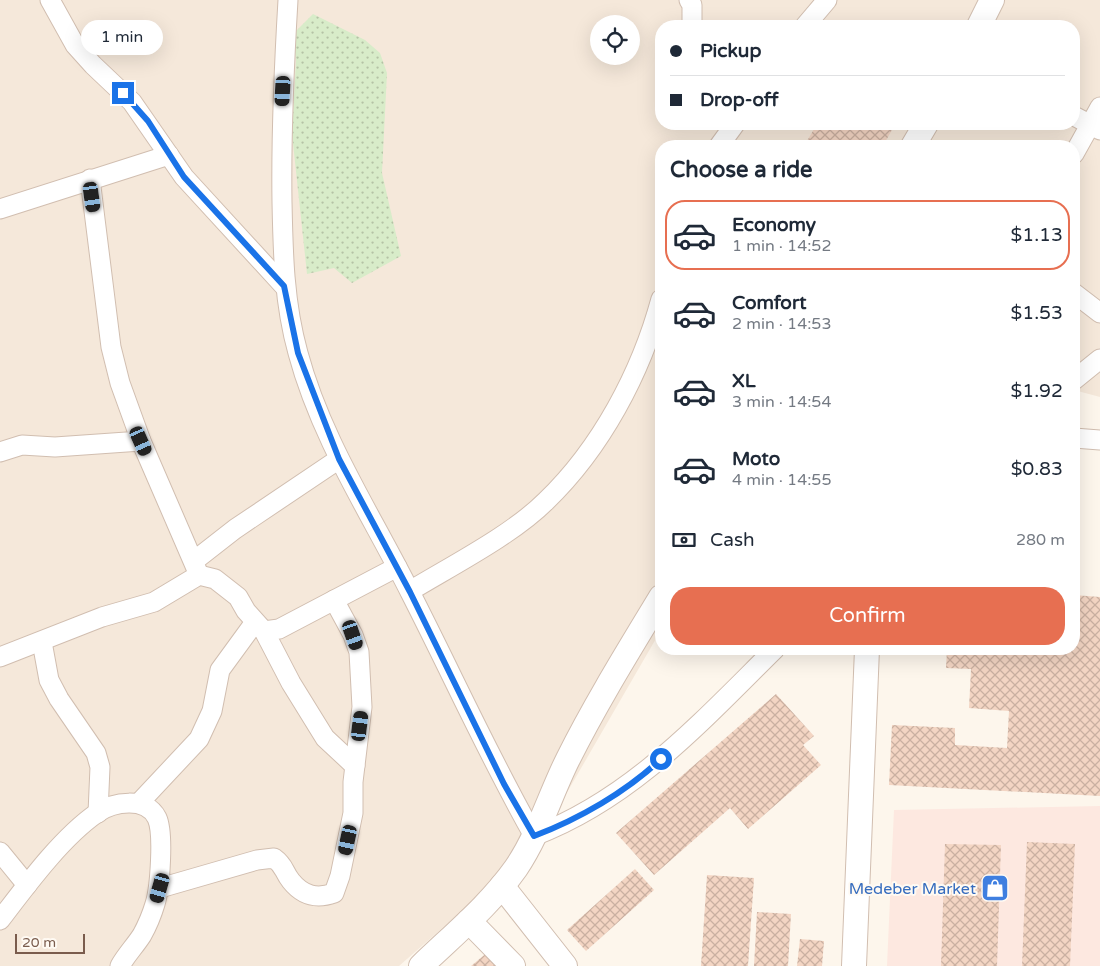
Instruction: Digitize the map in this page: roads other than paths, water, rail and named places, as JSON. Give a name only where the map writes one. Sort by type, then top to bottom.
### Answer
[{"type":"street","points":[[50,0],[75,44],[93,66],[132,102],[196,191],[284,286]]},
{"type":"street","points":[[288,0],[281,127],[284,286],[298,353],[339,459],[410,592],[504,784],[534,836]]},
{"type":"street","points":[[689,0],[692,5],[692,20]]},
{"type":"street","points":[[810,20],[827,0]]},
{"type":"street","points":[[982,20],[992,0]]},
{"type":"street","points":[[1080,141],[1088,124],[1100,108]]},
{"type":"street","points":[[0,209],[169,155]]},
{"type":"street","points":[[90,179],[111,347],[120,383],[141,441],[196,568],[215,579],[238,597],[259,626],[325,738],[355,766]]},
{"type":"street","points":[[1080,298],[1100,313]]},
{"type":"street","points":[[410,592],[521,522],[546,502],[600,437],[634,374],[655,316]]},
{"type":"street","points":[[1080,375],[1100,359]]},
{"type":"street","points":[[1080,438],[1100,440]]},
{"type":"street","points":[[0,452],[22,445],[55,447],[141,441]]},
{"type":"street","points":[[0,657],[102,617],[154,602],[196,568],[235,529],[339,459]]},
{"type":"street","points":[[259,626],[280,629],[397,567]]},
{"type":"street","points":[[160,888],[257,860],[274,858],[283,865],[290,880],[310,896],[323,897],[334,893],[340,876],[353,812],[355,766],[362,707],[359,652],[353,635],[334,600]]},
{"type":"street","points":[[421,966],[470,920],[516,869],[534,836],[568,760],[593,712],[655,607]]},
{"type":"street","points":[[139,803],[199,740],[212,711],[220,670],[259,626]]},
{"type":"street","points":[[42,642],[49,680],[59,699],[96,753],[100,768],[98,812]]},
{"type":"street","points":[[534,836],[567,824],[648,771],[769,655]]},
{"type":"street","points":[[854,966],[867,655]]},
{"type":"street","points":[[0,920],[26,885],[77,830],[98,812],[122,803],[139,803],[157,816],[160,829],[160,888],[142,935],[120,966]]},
{"type":"street","points":[[0,852],[26,885]]},
{"type":"street","points":[[502,886],[565,966]]},
{"type":"street","points":[[470,920],[513,966]]},
{"type":"place","name":"Medeber Market","points":[[995,888]]}]
